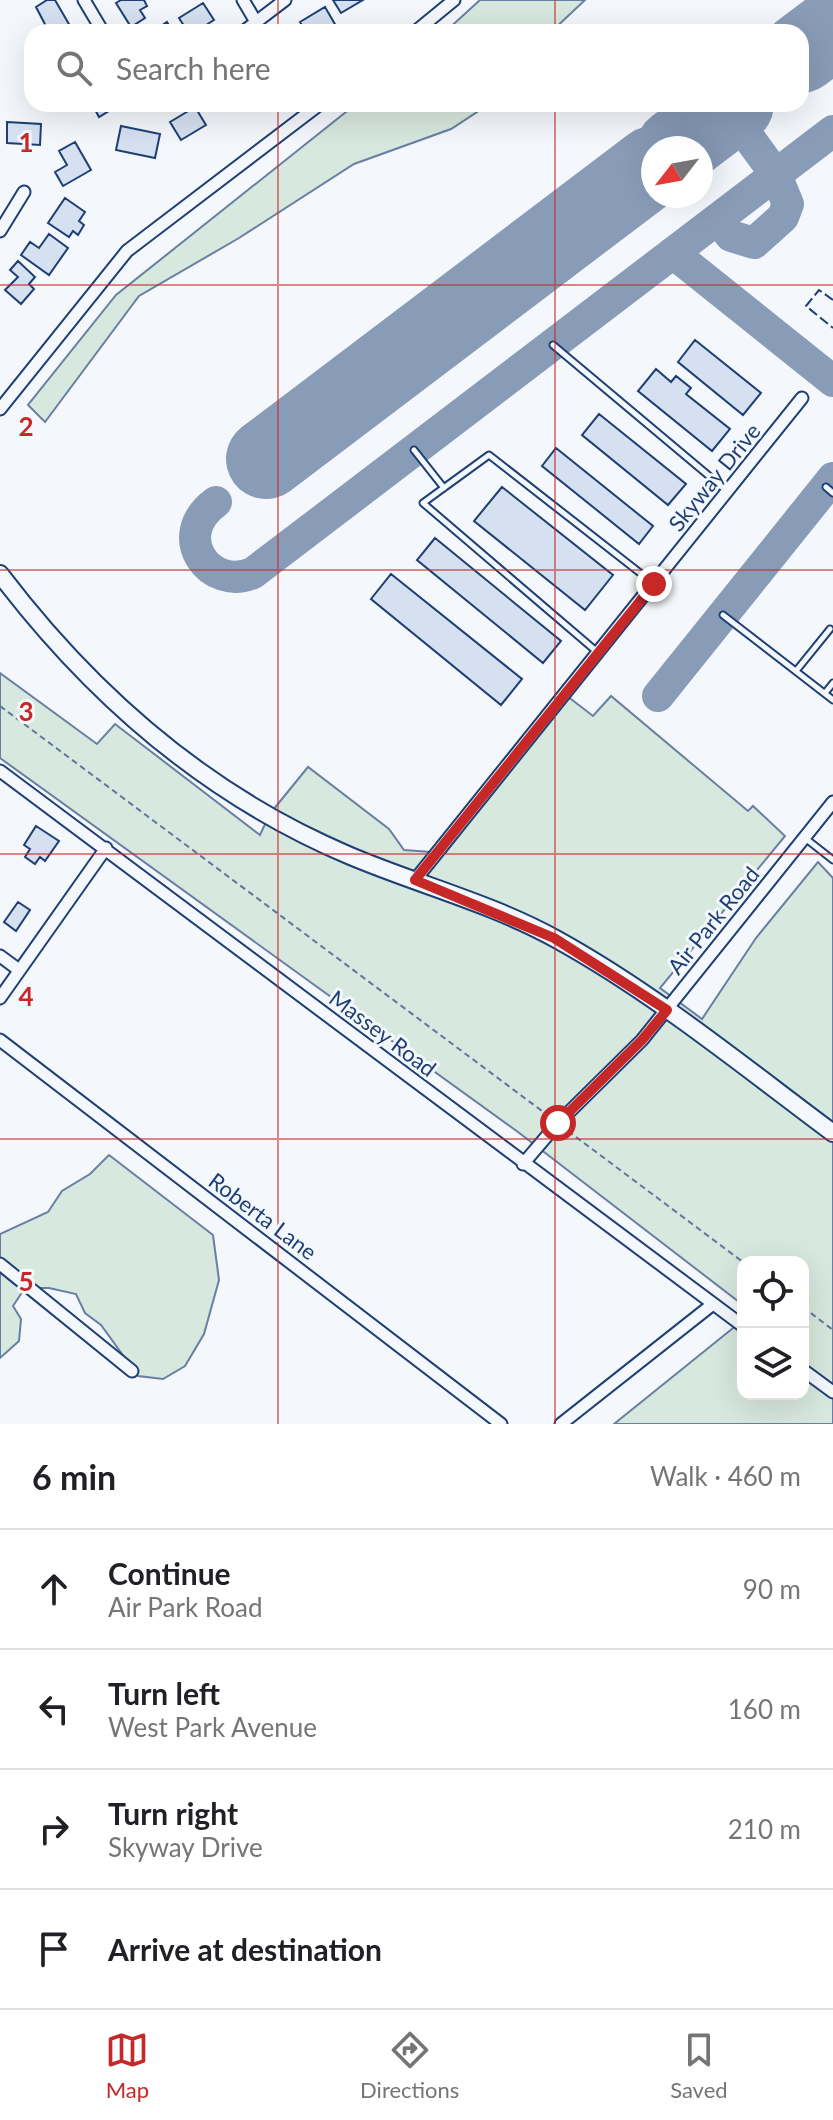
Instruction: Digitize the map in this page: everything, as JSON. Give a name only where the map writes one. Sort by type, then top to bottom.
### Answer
[{"type":"street","points":[[84,0],[98,24]]},
{"type":"street","points":[[243,0],[256,22]]},
{"type":"street","points":[[253,24],[285,0]]},
{"type":"street","points":[[425,24],[454,0]]},
{"type":"street","points":[[0,409],[127,251],[309,112]]},
{"type":"street","points":[[0,231],[24,192]]},
{"type":"street","name":"Skyway Drive","points":[[415,880],[802,398]]},
{"type":"street","points":[[0,574],[90,681],[194,770],[284,825],[349,855],[554,938],[667,1010],[833,1133]]},
{"type":"street","name":"Massey Road","points":[[0,771],[737,1322]]},
{"type":"street","name":"Air Park Road","points":[[523,1164],[558,1123],[642,1040],[833,802]]},
{"type":"street","points":[[0,998],[106,848]]},
{"type":"street","points":[[0,956],[19,970]]},
{"type":"street","name":"Roberta Lane","points":[[0,1040],[501,1424]]},
{"type":"street","points":[[0,1264],[132,1371]]},
{"type":"street","points":[[561,1424],[713,1304]]},
{"type":"street","points":[[809,1374],[833,1392]]},
{"type":"lane","points":[[553,345],[728,491]]},
{"type":"lane","points":[[414,450],[444,488]]},
{"type":"lane","points":[[599,653],[423,503],[489,455],[654,584]]},
{"type":"lane","points":[[826,487],[833,493]]},
{"type":"lane","points":[[723,615],[833,700]]},
{"type":"lane","points":[[796,671],[830,629]]},
{"type":"lane","points":[[825,693],[833,683]]},
{"type":"lane","points":[[804,838],[833,860]]},
{"type":"path","points":[[0,706],[737,1257]]},
{"type":"path","points":[[809,1312],[833,1330]]},
{"type":"shaded area","points":[[480,0],[585,0],[560,24],[454,24]]},
{"type":"shaded area","points":[[346,112],[477,112],[451,129],[354,164],[239,238],[139,296],[45,422],[28,405],[116,295]]},
{"type":"shaded area","points":[[0,673],[97,744],[115,724],[260,835],[266,822],[550,943],[639,998],[833,1141],[833,1424],[614,1424],[737,1325],[737,1400],[809,1400],[809,1256],[737,1256],[737,1300],[518,1132],[0,758]]},
{"type":"shaded area","points":[[567,696],[593,716],[611,696],[748,811],[753,806],[785,836],[660,988],[702,1019],[756,938],[818,862],[833,878],[833,1124],[648,987],[273,810],[308,767],[389,829],[404,850],[445,853]]},
{"type":"shaded area","points":[[109,1155],[213,1235],[219,1280],[204,1334],[185,1366],[163,1379],[138,1376],[101,1325],[85,1313],[76,1294],[49,1288],[25,1288],[13,1306],[21,1319],[19,1341],[0,1358],[0,1234],[48,1212],[62,1191],[90,1174]]},
{"type":"building","points":[[47,0],[55,0],[69,24],[45,24],[36,7]]},
{"type":"building","points":[[121,0],[144,0],[147,6],[140,10],[145,18],[129,24],[116,3]]},
{"type":"building","points":[[333,0],[363,0],[341,13]]},
{"type":"building","points":[[203,3],[214,20],[208,24],[183,24],[179,18]]},
{"type":"building","points":[[325,7],[335,24],[301,24]]},
{"type":"building","points":[[187,112],[198,112],[206,125],[181,140],[170,122]]},
{"type":"building","points":[[7,122],[41,124],[40,145],[7,143]]},
{"type":"building","points":[[121,126],[160,134],[155,158],[116,150]]},
{"type":"building","points":[[75,142],[91,170],[63,186],[55,172],[67,165],[59,151]]},
{"type":"building","points":[[65,198],[85,212],[79,221],[84,225],[78,235],[73,231],[69,237],[48,223]]},
{"type":"building","points":[[49,234],[68,248],[49,275],[21,255],[30,242],[39,248]]},
{"type":"building","points":[[18,261],[35,277],[29,284],[34,289],[21,304],[5,290],[18,277],[10,270]]},
{"type":"building","points":[[695,340],[761,393],[743,415],[678,362]]},
{"type":"building","points":[[656,369],[671,382],[676,376],[691,388],[686,394],[730,429],[712,451],[638,391]]},
{"type":"building","points":[[599,414],[686,484],[668,505],[582,435]]},
{"type":"building","points":[[556,448],[653,526],[639,544],[542,466]]},
{"type":"building","points":[[502,487],[613,575],[585,610],[474,521]]},
{"type":"building","points":[[435,538],[561,641],[543,663],[417,560]]},
{"type":"building","points":[[391,574],[522,679],[501,705],[371,599]]},
{"type":"building","points":[[36,826],[59,841],[45,861],[40,857],[35,864],[25,857],[30,849],[24,845]]},
{"type":"building","points":[[18,902],[30,910],[16,931],[4,922]]},
{"type":"taxiway","points":[[718,219],[731,236],[754,243],[783,217],[788,204],[776,175],[730,112]]},
{"type":"taxiway","points":[[216,502],[202,516],[196,530],[196,544],[201,557],[210,568],[222,575],[237,577],[253,573],[833,131]]},
{"type":"taxiway","points":[[673,253],[833,381]]},
{"type":"taxiway","points":[[658,696],[833,478]]},
{"type":"runway","points":[[809,47],[833,29]]},
{"type":"runway","points":[[692,136],[723,112]]},
{"type":"runway","points":[[266,459],[641,175]]},
{"type":"fence","points":[[833,300],[819,290],[806,306],[833,328]]},
{"type":"route","points":[[558,1123],[642,1040],[667,1010],[554,938],[415,880],[654,584]]}]
